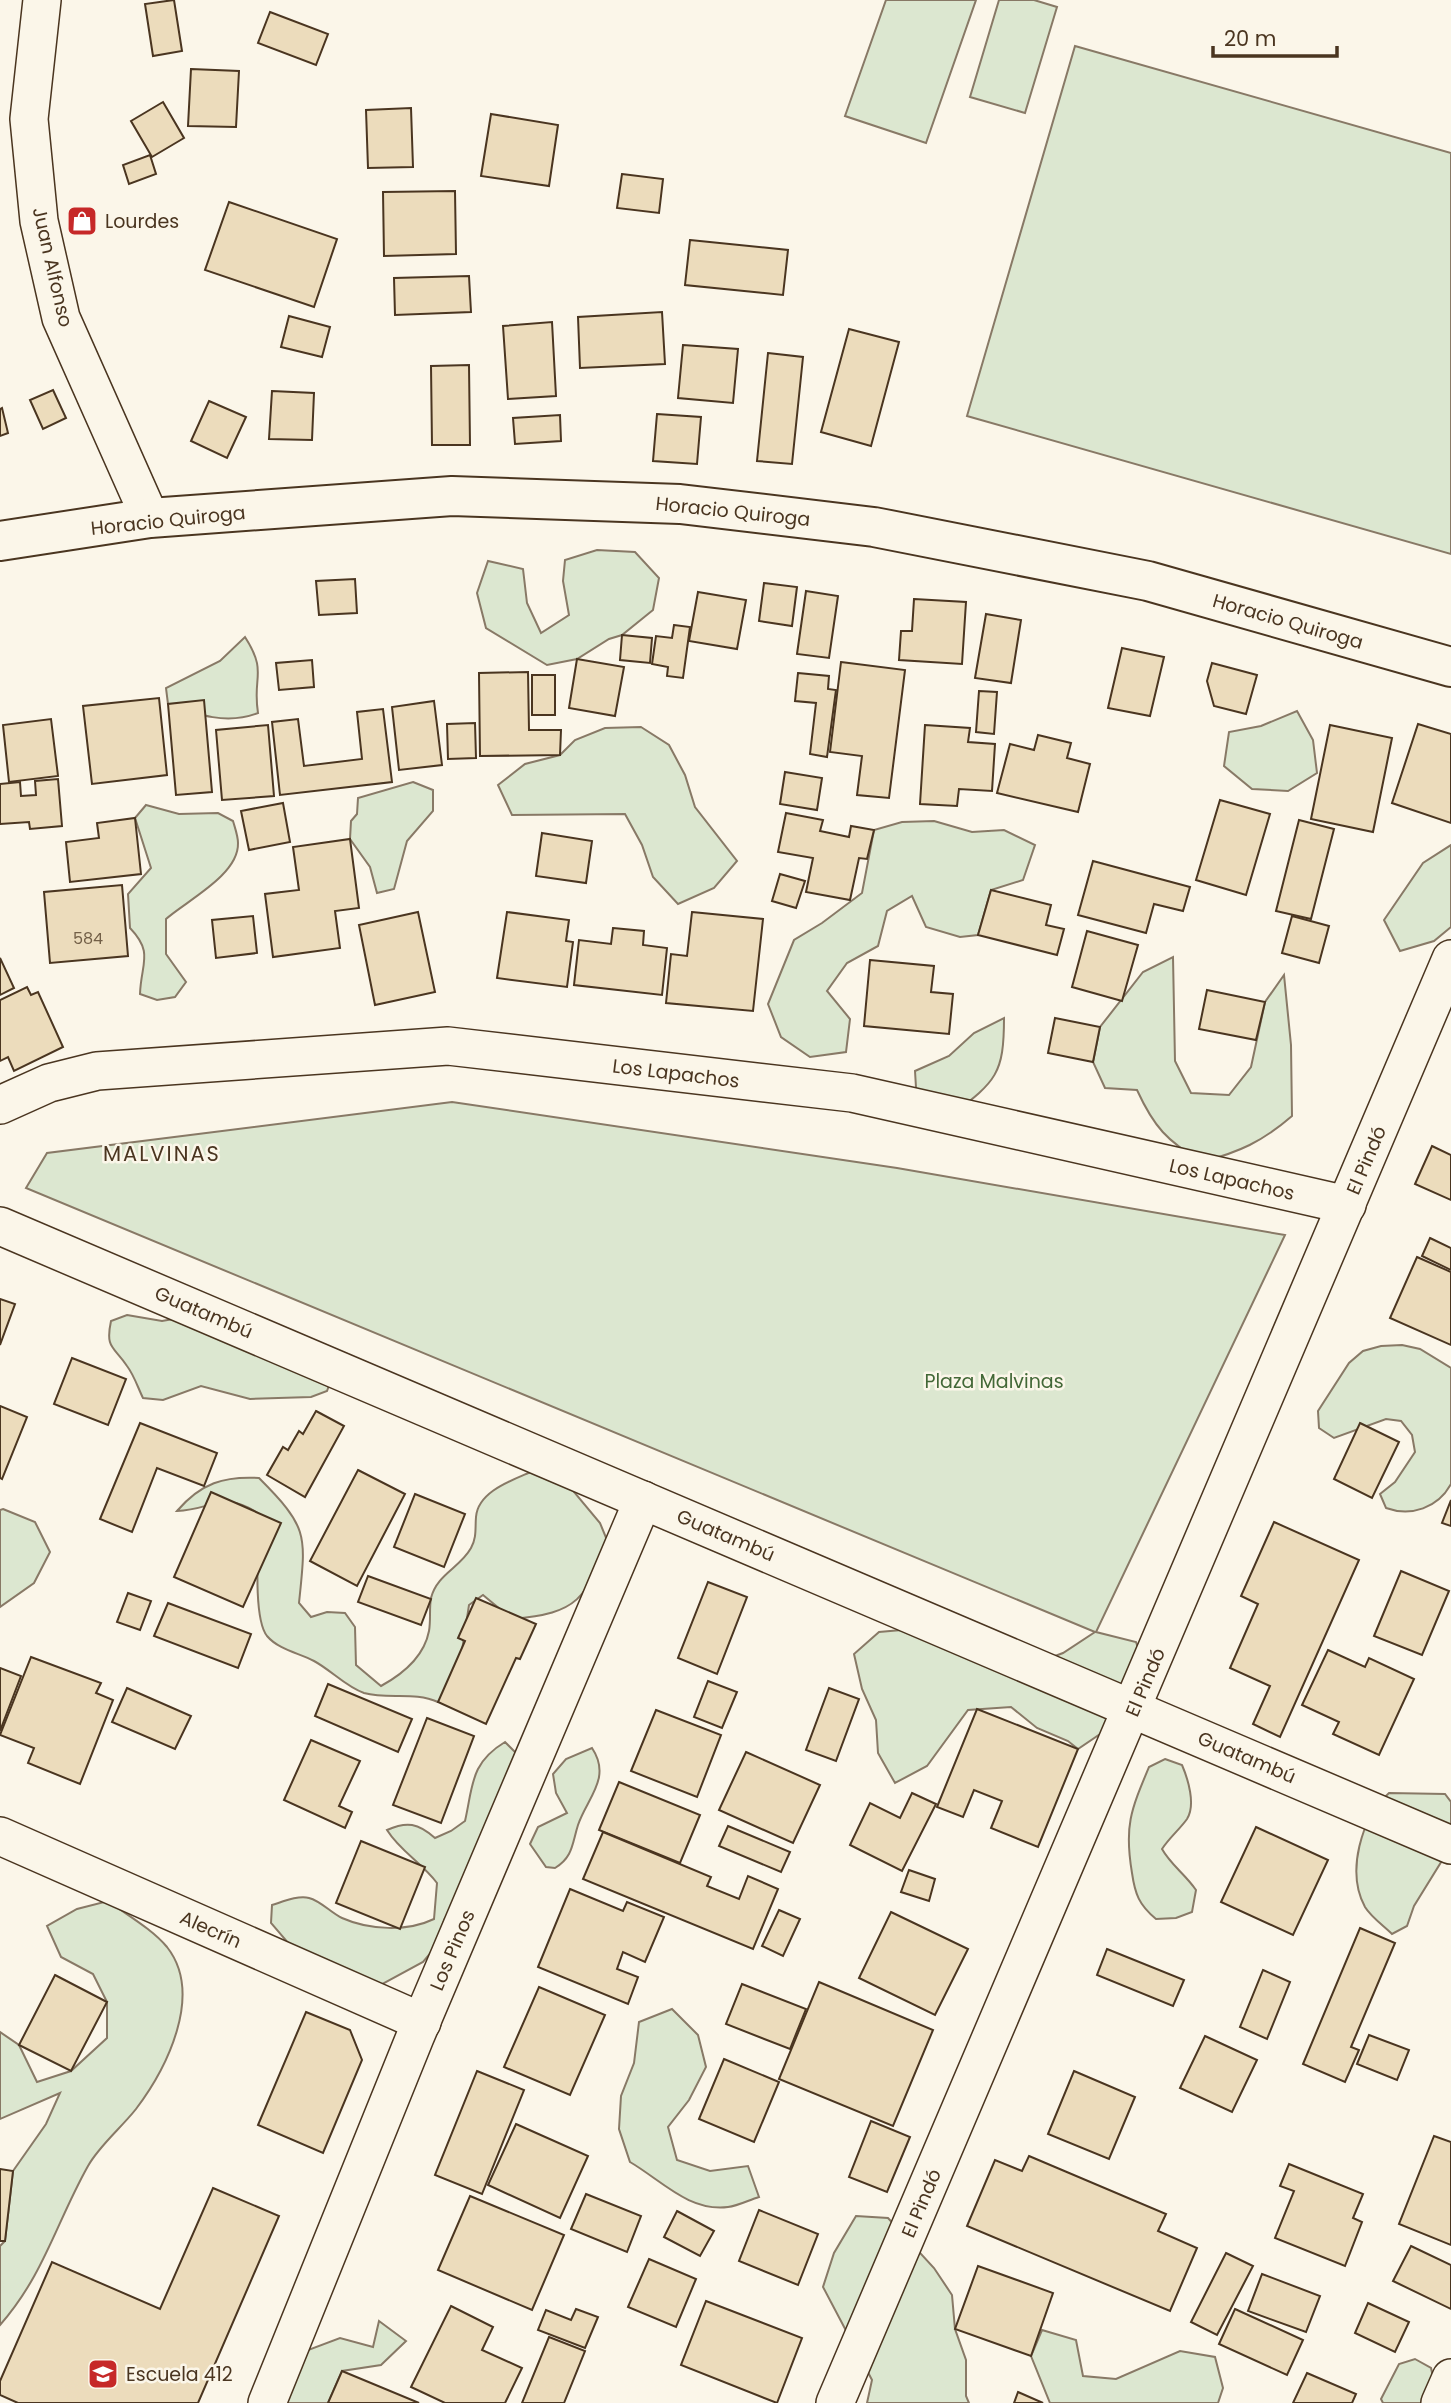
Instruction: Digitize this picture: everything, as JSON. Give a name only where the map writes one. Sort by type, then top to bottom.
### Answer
[{"type":"main road","name":"Horacio Quiroga","points":[[0,541],[150,518],[453,496],[680,504],[874,527],[1148,581],[1451,667]]},
{"type":"street","name":"Juan Alfonso","points":[[42,0],[14,114],[61,318],[150,518]]},
{"type":"street","name":"El Pindó","points":[[835,2403],[1451,959]]},
{"type":"street","name":"Los Lapachos","points":[[0,1105],[49,1083],[97,1071],[448,1046],[852,1093],[1347,1205]]},
{"type":"street","name":"Guatambú","points":[[0,1226],[1134,1707],[1451,1845]]},
{"type":"street","name":"Los Pinos","points":[[267,2403],[422,2022],[643,1500]]},
{"type":"street","name":"Alecrín","points":[[0,1836],[422,2022]]},
{"type":"street","points":[[1440,2403],[1451,2378]]},
{"type":"green space","points":[[886,0],[976,0],[926,143],[845,116]]},
{"type":"green space","points":[[999,0],[1034,0],[1057,7],[1025,113],[970,97]]},
{"type":"green space","points":[[1075,46],[1451,153],[1451,554],[967,416]]},
{"type":"green space","points":[[597,550],[635,552],[659,578],[653,610],[622,635],[609,639],[577,659],[547,665],[486,628],[477,593],[488,561],[523,569],[527,603],[541,633],[569,615],[563,581],[565,560]]},
{"type":"green space","points":[[245,637],[258,667],[258,713],[235,718],[213,717],[168,704],[166,688],[220,661]]},
{"type":"green space","points":[[1297,711],[1313,740],[1317,773],[1288,791],[1252,789],[1224,766],[1229,732],[1261,726]]},
{"type":"green space","points":[[641,727],[669,745],[685,775],[695,807],[737,861],[714,888],[678,904],[653,877],[642,845],[625,814],[512,815],[498,785],[525,764],[560,755],[575,740],[605,728]]},
{"type":"green space","points":[[413,782],[433,790],[433,811],[407,841],[394,889],[377,893],[370,867],[350,839],[351,821],[357,814],[358,798]]},
{"type":"green space","points":[[146,805],[179,814],[218,813],[233,821],[238,840],[236,855],[221,876],[166,919],[166,954],[186,982],[175,997],[157,1000],[140,994],[144,952],[130,928],[128,894],[151,868],[135,818]]},
{"type":"green space","points":[[934,821],[972,832],[1004,830],[1035,845],[1023,880],[991,890],[978,935],[960,937],[926,927],[912,896],[887,911],[878,946],[847,963],[827,991],[850,1019],[846,1052],[810,1057],[781,1037],[768,1004],[794,940],[862,893],[874,830],[902,822]]},
{"type":"green space","points":[[1451,845],[1451,927],[1434,941],[1400,951],[1384,920],[1423,863]]},
{"type":"green space","points":[[1173,957],[1175,1061],[1191,1093],[1229,1095],[1251,1067],[1265,1002],[1284,975],[1291,1045],[1292,1116],[1250,1145],[1202,1162],[1179,1147],[1163,1132],[1149,1114],[1137,1090],[1105,1088],[1093,1062],[1100,1027],[1143,972]]},
{"type":"green space","points":[[1004,1018],[999,1064],[995,1075],[979,1093],[953,1114],[917,1104],[915,1071],[949,1056],[974,1033]]},
{"type":"green space","name":"Plaza Malvinas","points":[[452,1102],[897,1168],[1285,1235],[1096,1632],[1136,1642],[1147,1674],[1106,1730],[1078,1749],[1068,1741],[1037,1728],[1011,1707],[968,1710],[927,1766],[895,1783],[878,1753],[876,1720],[862,1689],[854,1654],[879,1632],[947,1626],[1031,1665],[1063,1653],[1095,1632],[26,1188],[47,1153]]},
{"type":"green space","points":[[127,1315],[162,1321],[179,1318],[333,1374],[327,1391],[311,1397],[250,1399],[201,1386],[163,1400],[143,1398],[109,1337],[111,1321]]},
{"type":"green space","points":[[1402,1345],[1420,1349],[1451,1368],[1451,1484],[1431,1505],[1414,1511],[1386,1508],[1380,1494],[1395,1482],[1415,1452],[1412,1435],[1401,1421],[1386,1419],[1334,1438],[1319,1428],[1318,1411],[1349,1363],[1363,1351],[1381,1346]]},
{"type":"green space","points":[[533,1471],[565,1481],[600,1523],[607,1540],[600,1560],[577,1599],[552,1612],[512,1619],[483,1595],[469,1605],[455,1696],[438,1702],[420,1697],[364,1693],[314,1661],[272,1641],[262,1626],[259,1613],[259,1514],[247,1507],[227,1502],[177,1511],[195,1494],[214,1483],[235,1478],[259,1478],[287,1509],[300,1534],[303,1562],[299,1603],[311,1617],[327,1612],[345,1613],[355,1627],[356,1665],[381,1686],[405,1670],[422,1649],[429,1631],[430,1602],[434,1590],[471,1548],[478,1508],[483,1500],[498,1488]]},
{"type":"green space","points":[[0,1510],[35,1522],[50,1552],[34,1583],[0,1607]]},
{"type":"green space","points":[[505,1742],[519,1756],[461,1902],[445,1918],[434,1949],[423,1962],[377,1987],[295,1951],[271,1923],[272,1905],[295,1898],[305,1897],[342,1918],[376,1927],[400,1928],[434,1919],[437,1883],[387,1830],[401,1825],[412,1825],[435,1838],[465,1821],[479,1767],[485,1758]]},
{"type":"green space","points":[[592,1748],[600,1769],[596,1788],[582,1815],[569,1855],[555,1868],[546,1867],[530,1844],[538,1827],[567,1813],[556,1793],[553,1774],[566,1759]]},
{"type":"green space","points":[[1165,1759],[1182,1765],[1189,1785],[1191,1807],[1187,1819],[1162,1849],[1196,1890],[1192,1912],[1176,1918],[1156,1919],[1136,1893],[1129,1830],[1134,1807],[1149,1767]]},
{"type":"green space","points":[[1389,1793],[1445,1794],[1451,1802],[1451,1846],[1414,1906],[1407,1926],[1392,1934],[1365,1907],[1357,1878],[1359,1846],[1364,1831],[1371,1816]]},
{"type":"green space","points":[[108,1901],[161,1940],[178,1966],[182,2008],[177,2030],[148,2092],[93,2159],[39,2268],[0,2325],[0,2246],[5,2241],[13,2171],[46,2124],[60,2093],[0,2119],[0,2032],[19,2045],[37,2082],[71,2071],[107,2038],[107,2002],[93,1974],[61,1957],[47,1926],[77,1909]]},
{"type":"green space","points":[[672,2009],[698,2035],[706,2067],[689,2100],[668,2127],[677,2160],[710,2171],[748,2166],[759,2197],[728,2207],[701,2205],[676,2193],[630,2162],[619,2129],[621,2096],[634,2063],[639,2022]]},
{"type":"green space","points":[[856,2216],[888,2218],[934,2268],[952,2295],[955,2329],[966,2360],[966,2396],[969,2403],[867,2403],[872,2380],[823,2287],[834,2253]]},
{"type":"green space","points":[[379,2321],[406,2341],[381,2365],[342,2371],[328,2403],[257,2403],[308,2350],[340,2338],[373,2347]]},
{"type":"green space","points":[[1042,2330],[1076,2340],[1083,2376],[1116,2379],[1180,2351],[1215,2357],[1223,2388],[1218,2403],[1050,2403],[1031,2356]]},
{"type":"green space","points":[[1415,2359],[1431,2368],[1435,2386],[1431,2403],[1383,2403],[1381,2399],[1399,2364]]},
{"type":"building","points":[[174,0],[182,51],[153,56],[145,4]]},
{"type":"building","points":[[270,12],[328,34],[316,65],[258,43]]},
{"type":"building","points":[[191,69],[239,71],[236,127],[188,126]]},
{"type":"building","points":[[163,102],[184,138],[152,157],[131,121]]},
{"type":"building","points":[[411,108],[413,167],[368,168],[366,110]]},
{"type":"building","points":[[491,114],[558,125],[549,186],[481,176]]},
{"type":"building","points":[[150,155],[156,174],[129,184],[123,165]]},
{"type":"building","points":[[622,174],[663,179],[659,213],[617,208]]},
{"type":"building","points":[[455,191],[456,254],[384,256],[383,192]]},
{"type":"building","points":[[229,202],[337,239],[314,307],[205,270]]},
{"type":"building","points":[[690,240],[788,250],[783,295],[685,285]]},
{"type":"building","points":[[469,276],[471,312],[395,315],[394,278]]},
{"type":"building","points":[[662,312],[665,364],[580,368],[578,317]]},
{"type":"building","points":[[289,316],[330,327],[322,357],[281,347]]},
{"type":"building","points":[[552,322],[556,396],[508,399],[503,326]]},
{"type":"building","points":[[849,329],[899,342],[871,446],[821,432]]},
{"type":"building","points":[[683,345],[738,349],[733,403],[678,398]]},
{"type":"building","points":[[768,353],[803,357],[792,464],[757,461]]},
{"type":"building","points":[[469,365],[470,445],[432,445],[431,366]]},
{"type":"building","points":[[53,390],[66,418],[43,429],[30,400]]},
{"type":"building","points":[[272,391],[314,393],[312,440],[269,439]]},
{"type":"building","points":[[209,401],[246,417],[227,458],[191,441]]},
{"type":"building","points":[[2,408],[8,433],[0,436],[0,409]]},
{"type":"building","points":[[657,414],[701,417],[697,464],[653,461]]},
{"type":"building","points":[[560,415],[561,441],[515,444],[513,418]]},
{"type":"building","points":[[355,579],[357,613],[319,615],[316,581]]},
{"type":"building","points":[[764,583],[797,587],[792,626],[759,621]]},
{"type":"building","points":[[806,591],[838,596],[829,658],[797,654]]},
{"type":"building","points":[[698,592],[746,600],[737,649],[689,641]]},
{"type":"building","points":[[914,599],[966,602],[962,664],[899,660],[901,631],[912,631]]},
{"type":"building","points":[[986,614],[1021,620],[1011,683],[975,678]]},
{"type":"building","points":[[674,625],[690,627],[683,678],[667,676],[668,667],[652,664],[656,636],[672,638]]},
{"type":"building","points":[[622,635],[652,638],[650,663],[620,660]]},
{"type":"building","points":[[1122,648],[1164,657],[1150,716],[1108,708]]},
{"type":"building","points":[[577,659],[624,667],[615,716],[569,708]]},
{"type":"building","points":[[312,660],[314,687],[279,690],[276,663]]},
{"type":"building","points":[[841,662],[905,670],[889,798],[857,795],[862,756],[830,752]]},
{"type":"building","points":[[1212,663],[1257,675],[1246,714],[1214,706],[1207,681]]},
{"type":"building","points":[[528,672],[529,730],[561,730],[560,755],[480,756],[479,673]]},
{"type":"building","points":[[798,673],[829,676],[828,689],[836,690],[827,757],[810,754],[816,703],[795,701]]},
{"type":"building","points":[[532,675],[555,675],[555,715],[532,715]]},
{"type":"building","points":[[979,691],[997,692],[994,734],[976,732]]},
{"type":"building","points":[[159,698],[167,775],[92,784],[83,706]]},
{"type":"building","points":[[204,700],[212,792],[176,795],[168,704]]},
{"type":"building","points":[[434,701],[442,765],[399,770],[392,707]]},
{"type":"building","points":[[383,709],[392,782],[280,795],[272,722],[298,719],[304,766],[362,759],[357,712]]},
{"type":"building","points":[[51,719],[58,776],[9,782],[3,725]]},
{"type":"building","points":[[475,723],[476,758],[448,759],[447,724]]},
{"type":"building","points":[[1418,724],[1451,734],[1451,823],[1392,803]]},
{"type":"building","points":[[268,725],[274,796],[222,800],[216,730]]},
{"type":"building","points":[[925,725],[970,728],[968,742],[995,744],[992,791],[959,789],[957,806],[920,804]]},
{"type":"building","points":[[1330,725],[1392,738],[1373,832],[1311,819]]},
{"type":"building","points":[[1038,735],[1071,743],[1067,758],[1090,764],[1078,812],[997,793],[1010,744],[1034,750]]},
{"type":"building","points":[[785,772],[822,778],[817,810],[780,804]]},
{"type":"building","points":[[58,779],[62,826],[30,829],[29,822],[0,824],[0,784],[20,782],[21,796],[36,795],[35,781]]},
{"type":"building","points":[[1220,800],[1270,814],[1246,895],[1196,880]]},
{"type":"building","points":[[283,803],[290,842],[249,850],[241,811]]},
{"type":"building","points":[[786,813],[823,820],[820,831],[849,837],[851,826],[874,830],[867,859],[859,858],[850,900],[806,892],[813,858],[778,852]]},
{"type":"building","points":[[135,818],[141,874],[70,882],[66,842],[99,838],[97,823]]},
{"type":"building","points":[[1299,820],[1334,829],[1311,919],[1276,911]]},
{"type":"building","points":[[542,833],[592,841],[586,883],[536,876]]},
{"type":"building","points":[[350,839],[359,908],[335,911],[340,948],[273,957],[265,894],[299,890],[293,847]]},
{"type":"building","points":[[1093,861],[1190,887],[1183,911],[1154,904],[1146,933],[1078,915]]},
{"type":"building","points":[[780,874],[805,881],[796,908],[772,901]]},
{"type":"building","points":[[122,885],[128,956],[50,963],[44,892]]},
{"type":"building","points":[[991,890],[1051,905],[1046,925],[1064,929],[1057,955],[978,935]]},
{"type":"building","points":[[418,912],[435,992],[375,1005],[359,925]]},
{"type":"building","points":[[507,912],[569,920],[566,941],[573,942],[567,987],[497,978]]},
{"type":"building","points":[[692,912],[763,919],[753,1011],[666,1003],[671,954],[687,956]]},
{"type":"building","points":[[253,916],[257,953],[216,958],[212,920]]},
{"type":"building","points":[[1292,916],[1329,926],[1319,963],[1282,953]]},
{"type":"building","points":[[613,928],[644,931],[643,945],[667,948],[662,995],[574,985],[579,940],[611,944]]},
{"type":"building","points":[[1087,931],[1138,945],[1122,1001],[1072,987]]},
{"type":"building","points":[[0,958],[14,988],[0,995]]},
{"type":"building","points":[[870,960],[934,966],[931,992],[953,994],[949,1034],[864,1026]]},
{"type":"building","points":[[27,987],[31,995],[38,992],[63,1047],[14,1071],[8,1057],[0,1061],[0,1000]]},
{"type":"building","points":[[1207,990],[1265,1002],[1256,1040],[1199,1029]]},
{"type":"building","points":[[1055,1018],[1100,1027],[1093,1062],[1048,1053]]},
{"type":"building","points":[[1432,1146],[1451,1155],[1451,1200],[1415,1184]]},
{"type":"building","points":[[1430,1238],[1451,1248],[1451,1270],[1422,1256]]},
{"type":"building","points":[[1417,1257],[1451,1272],[1451,1345],[1390,1318]]},
{"type":"building","points":[[0,1299],[15,1304],[0,1345]]},
{"type":"building","points":[[72,1358],[126,1379],[108,1425],[54,1404]]},
{"type":"building","points":[[0,1406],[27,1417],[2,1479],[0,1478]]},
{"type":"building","points":[[316,1411],[344,1426],[305,1497],[267,1475],[283,1447],[288,1450],[299,1431],[303,1434]]},
{"type":"building","points":[[140,1423],[217,1453],[204,1486],[157,1468],[132,1532],[100,1519]]},
{"type":"building","points":[[1360,1423],[1399,1442],[1372,1498],[1334,1479]]},
{"type":"building","points":[[358,1470],[405,1494],[357,1586],[310,1561]]},
{"type":"building","points":[[211,1492],[281,1523],[243,1607],[174,1577]]},
{"type":"building","points":[[415,1494],[465,1514],[444,1567],[394,1547]]},
{"type":"building","points":[[1451,1500],[1451,1526],[1442,1523]]},
{"type":"building","points":[[1274,1522],[1359,1560],[1280,1737],[1253,1724],[1270,1686],[1230,1668],[1258,1604],[1241,1596]]},
{"type":"building","points":[[1401,1571],[1449,1591],[1422,1655],[1374,1636]]},
{"type":"building","points":[[368,1576],[431,1599],[421,1625],[358,1602]]},
{"type":"building","points":[[708,1582],[747,1597],[717,1674],[678,1658]]},
{"type":"building","points":[[128,1593],[151,1601],[140,1630],[117,1622]]},
{"type":"building","points":[[476,1598],[536,1624],[520,1659],[516,1658],[486,1724],[438,1702],[465,1641],[458,1638]]},
{"type":"building","points":[[168,1603],[251,1634],[238,1668],[154,1636]]},
{"type":"building","points":[[1328,1650],[1365,1667],[1369,1658],[1414,1679],[1379,1755],[1333,1734],[1339,1722],[1302,1705]]},
{"type":"building","points":[[31,1657],[101,1683],[96,1693],[113,1700],[80,1784],[28,1763],[34,1748],[0,1735]]},
{"type":"building","points":[[0,1668],[21,1676],[0,1731]]},
{"type":"building","points":[[708,1681],[737,1692],[722,1728],[694,1717]]},
{"type":"building","points":[[328,1684],[412,1719],[398,1752],[315,1716]]},
{"type":"building","points":[[127,1688],[191,1716],[175,1749],[112,1722]]},
{"type":"building","points":[[829,1688],[859,1699],[836,1761],[806,1750]]},
{"type":"building","points":[[977,1709],[1078,1749],[1038,1847],[991,1828],[1002,1801],[974,1790],[963,1817],[937,1807]]},
{"type":"building","points":[[656,1710],[721,1735],[697,1797],[631,1771]]},
{"type":"building","points":[[427,1718],[474,1736],[441,1823],[393,1805]]},
{"type":"building","points":[[311,1740],[360,1761],[339,1806],[352,1812],[345,1828],[284,1800]]},
{"type":"building","points":[[746,1752],[820,1785],[793,1843],[719,1810]]},
{"type":"building","points":[[619,1782],[700,1815],[680,1863],[599,1830]]},
{"type":"building","points":[[912,1793],[936,1804],[902,1871],[850,1845],[870,1803],[900,1818]]},
{"type":"building","points":[[728,1826],[790,1852],[781,1872],[719,1846]]},
{"type":"building","points":[[1256,1827],[1328,1860],[1293,1935],[1221,1902]]},
{"type":"building","points":[[603,1832],[711,1877],[707,1886],[739,1899],[748,1876],[778,1889],[753,1949],[583,1879]]},
{"type":"building","points":[[361,1841],[425,1867],[400,1929],[336,1903]]},
{"type":"building","points":[[909,1870],[935,1879],[929,1901],[901,1892]]},
{"type":"building","points":[[570,1889],[623,1911],[627,1902],[664,1917],[645,1962],[623,1952],[617,1969],[638,1977],[628,2004],[538,1967]]},
{"type":"building","points":[[779,1910],[800,1919],[783,1956],[762,1946]]},
{"type":"building","points":[[891,1912],[968,1949],[935,2015],[859,1978]]},
{"type":"building","points":[[1360,1928],[1395,1943],[1351,2047],[1359,2050],[1345,2082],[1303,2064]]},
{"type":"building","points":[[1107,1949],[1184,1980],[1173,2006],[1097,1975]]},
{"type":"building","points":[[1263,1970],[1290,1982],[1267,2039],[1240,2027]]},
{"type":"building","points":[[55,1975],[107,2002],[71,2071],[19,2045]]},
{"type":"building","points":[[819,1982],[933,2030],[893,2126],[779,2079]]},
{"type":"building","points":[[742,1984],[806,2009],[790,2049],[726,2024]]},
{"type":"building","points":[[539,1987],[605,2015],[570,2095],[504,2067]]},
{"type":"building","points":[[306,2012],[350,2030],[362,2060],[323,2153],[258,2125]]},
{"type":"building","points":[[1369,2035],[1409,2050],[1397,2080],[1357,2064]]},
{"type":"building","points":[[1205,2036],[1257,2060],[1232,2112],[1180,2088]]},
{"type":"building","points":[[724,2059],[779,2082],[754,2142],[699,2119]]},
{"type":"building","points":[[477,2071],[524,2090],[482,2194],[435,2175]]},
{"type":"building","points":[[1074,2071],[1135,2097],[1109,2159],[1048,2134]]},
{"type":"building","points":[[871,2121],[910,2137],[887,2192],[849,2177]]},
{"type":"building","points":[[516,2124],[588,2156],[560,2218],[488,2185]]},
{"type":"building","points":[[1434,2136],[1451,2142],[1451,2245],[1399,2224]]},
{"type":"building","points":[[1029,2156],[1166,2214],[1158,2231],[1197,2248],[1170,2311],[967,2226],[995,2160],[1022,2171]]},
{"type":"building","points":[[1289,2164],[1363,2194],[1353,2218],[1362,2222],[1345,2266],[1275,2238],[1294,2191],[1280,2186]]},
{"type":"building","points":[[0,2169],[13,2171],[5,2241],[0,2241]]},
{"type":"building","points":[[213,2188],[279,2216],[198,2403],[18,2403],[0,2395],[0,2381],[52,2262],[160,2309]]},
{"type":"building","points":[[586,2194],[641,2216],[627,2252],[571,2229]]},
{"type":"building","points":[[470,2196],[564,2235],[532,2310],[438,2270]]},
{"type":"building","points":[[759,2210],[818,2234],[798,2285],[739,2261]]},
{"type":"building","points":[[677,2211],[714,2231],[700,2256],[664,2237]]},
{"type":"building","points":[[1411,2246],[1451,2265],[1451,2309],[1393,2281]]},
{"type":"building","points":[[1226,2253],[1253,2266],[1217,2335],[1191,2322]]},
{"type":"building","points":[[649,2259],[696,2279],[676,2327],[628,2307]]},
{"type":"building","points":[[978,2266],[1053,2293],[1031,2356],[955,2329]]},
{"type":"building","points":[[1262,2274],[1320,2296],[1306,2332],[1248,2311]]},
{"type":"building","points":[[706,2301],[802,2338],[777,2403],[681,2365]]},
{"type":"building","points":[[1368,2303],[1409,2322],[1395,2352],[1355,2333]]},
{"type":"building","points":[[451,2306],[493,2327],[482,2350],[522,2368],[505,2403],[445,2403],[411,2387]]},
{"type":"building","points":[[576,2309],[598,2317],[585,2348],[538,2330],[546,2310],[571,2320]]},
{"type":"building","points":[[1235,2309],[1303,2340],[1287,2375],[1219,2344]]},
{"type":"building","points":[[549,2337],[585,2351],[564,2403],[522,2403]]},
{"type":"building","points":[[342,2371],[419,2403],[328,2403]]},
{"type":"building","points":[[1307,2373],[1356,2394],[1352,2403],[1293,2403]]},
{"type":"building","points":[[1018,2392],[1043,2403],[1014,2403]]},
{"type":"place","name":"Lourdes","points":[[82,221]]},
{"type":"place","name":"Escuela 412","points":[[103,2374]]},
{"type":"district","name":"MALVINAS","points":[[162,1154]]}]
